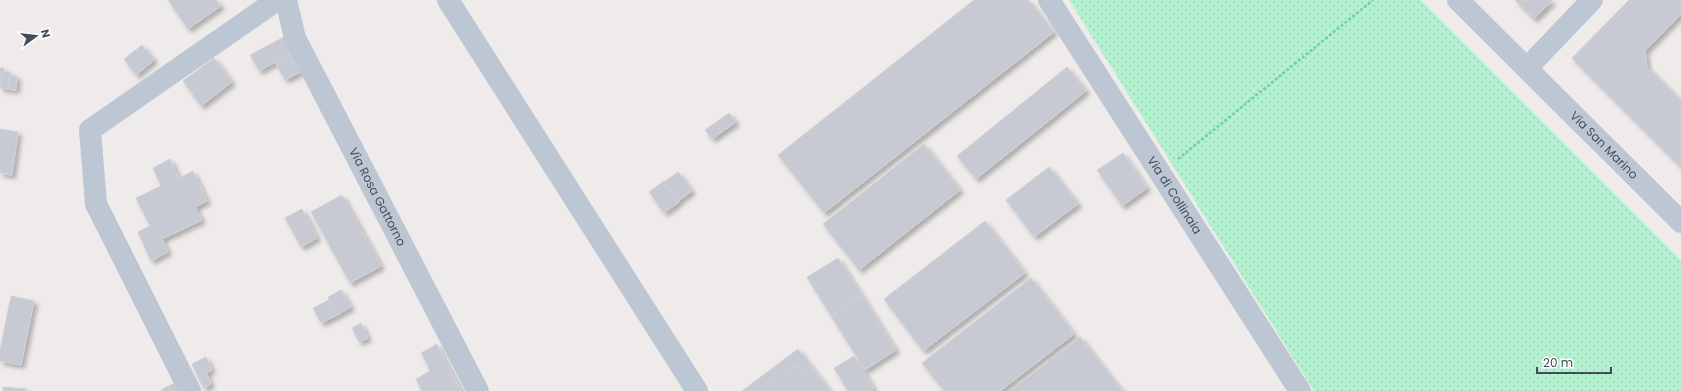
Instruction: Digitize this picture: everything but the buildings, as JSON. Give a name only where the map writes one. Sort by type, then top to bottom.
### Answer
[{"type":"street","points":[[190,391],[96,204],[90,130],[277,0]]},
{"type":"street","name":"Via Rosa Gattorno","points":[[286,0],[295,38],[478,391]]},
{"type":"street","points":[[448,0],[698,391]]},
{"type":"street","name":"Via di Collinaia","points":[[1050,0],[1300,391]]},
{"type":"street","name":"Via San Marino","points":[[1458,0],[1681,222]]},
{"type":"street","points":[[1527,68],[1592,0]]},
{"type":"path","points":[[1161,173],[1373,0]]},
{"type":"green space","points":[[1069,0],[1421,0],[1681,260],[1681,391],[1314,391]]}]
